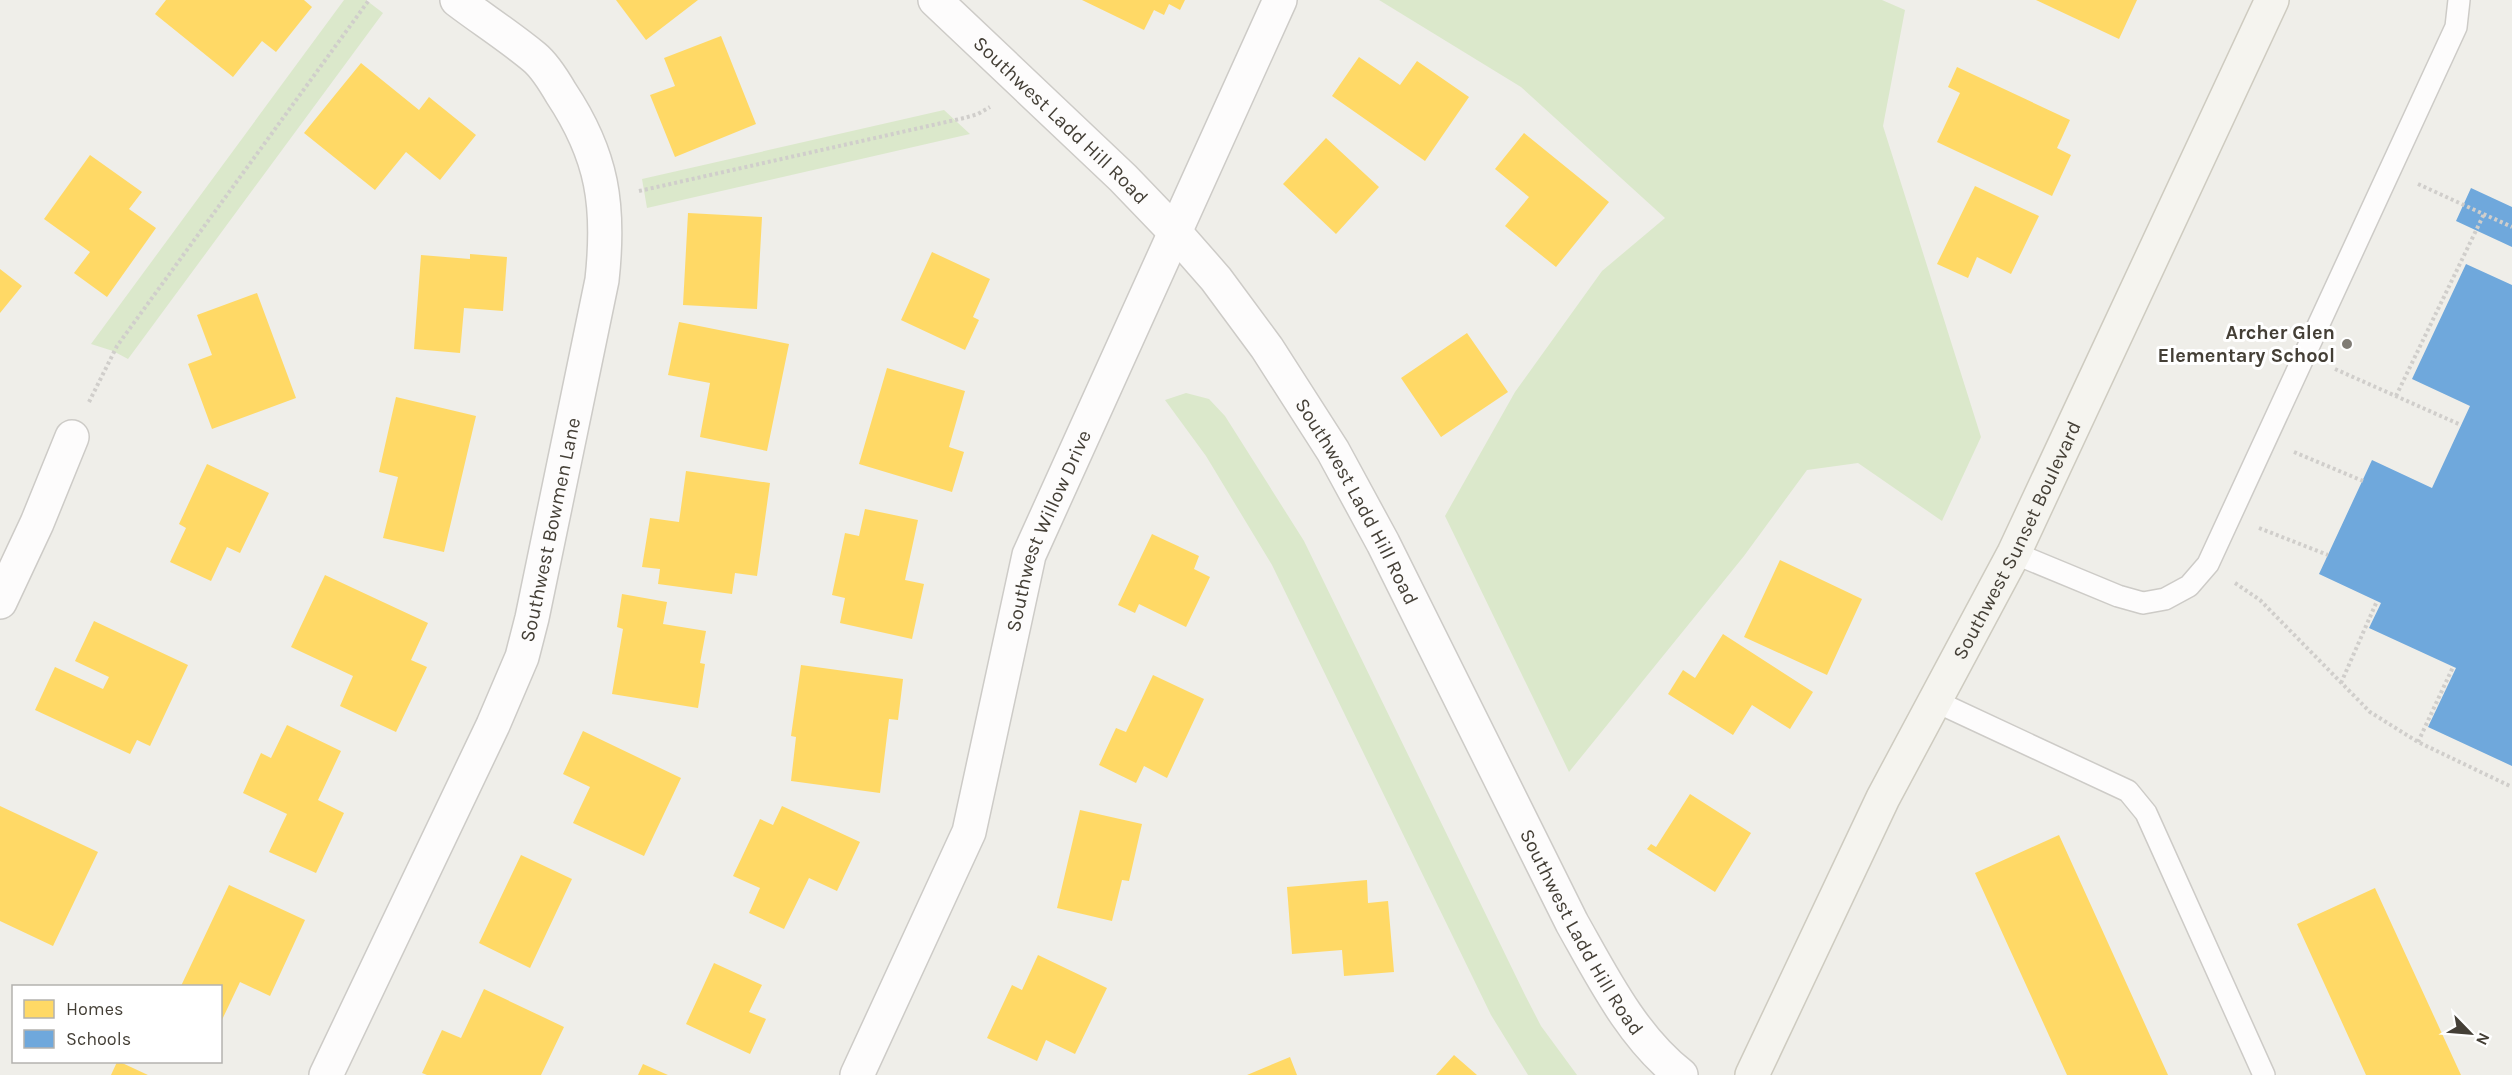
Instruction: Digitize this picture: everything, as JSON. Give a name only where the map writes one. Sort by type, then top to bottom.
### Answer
[{"type":"main road","name":"Southwest Sunset Boulevard","points":[[1752,1075],[1883,798],[2014,554],[2272,0]]},
{"type":"street","name":"Southwest Bowmen Lane","points":[[326,1075],[493,726],[522,657],[602,280],[607,236],[604,196],[597,165],[585,135],[554,82],[536,58],[457,0]]},
{"type":"street","name":"Southwest Ladd Hill Road","points":[[935,0],[1174,231],[1216,279],[1267,348],[1332,451],[1383,543],[1572,923],[1605,983],[1629,1018],[1666,1062],[1681,1075]]},
{"type":"street","name":"Southwest Willow Drive","points":[[857,1075],[969,832],[1029,555],[1280,0]]},
{"type":"street","points":[[0,602],[37,523],[72,437]]},
{"type":"lane","points":[[2014,554],[2118,596],[2143,603],[2165,599],[2189,586],[2208,564],[2456,27],[2459,0]]},
{"type":"lane","points":[[1935,701],[2128,790],[2146,813],[2264,1075]]},
{"type":"path","points":[[72,437],[117,346],[369,0]]},
{"type":"path","points":[[604,196],[646,190],[978,114],[995,104],[1020,81]]},
{"type":"path","points":[[2390,171],[2512,227]]},
{"type":"path","points":[[2396,396],[2484,214]]},
{"type":"path","points":[[2304,355],[2461,425]]},
{"type":"path","points":[[2265,440],[2362,481]]},
{"type":"path","points":[[2230,516],[2328,555]]},
{"type":"path","points":[[2208,564],[2260,600],[2370,712],[2418,742],[2512,787]]},
{"type":"path","points":[[2341,683],[2377,601]]},
{"type":"path","points":[[2418,742],[2453,667]]},
{"type":"green space","points":[[344,0],[366,0],[383,13],[128,359],[91,344]]},
{"type":"green space","points":[[1379,0],[1882,0],[1905,10],[1883,126],[1981,437],[1942,521],[1858,463],[1807,470],[1744,556],[1569,772],[1445,516],[1515,392],[1602,271],[1665,218],[1521,87]]},
{"type":"green space","points":[[944,110],[970,134],[647,208],[642,179]]},
{"type":"green space","points":[[1186,393],[1209,399],[1225,416],[1304,541],[1525,995],[1541,1026],[1577,1075],[1528,1075],[1491,1015],[1272,565],[1206,456],[1165,400]]},
{"type":"building: Homes","points":[[166,0],[304,0],[312,7],[276,52],[262,41],[233,77],[155,14]]},
{"type":"building: Homes","points":[[616,0],[698,0],[646,40]]},
{"type":"building: Homes","points":[[1082,0],[1185,0],[1180,10],[1169,4],[1164,15],[1154,10],[1144,30]]},
{"type":"building: Homes","points":[[2036,0],[2137,0],[2119,39]]},
{"type":"building: Homes","points":[[721,36],[756,124],[675,157],[650,95],[675,86],[664,58]]},
{"type":"building: Homes","points":[[1359,57],[1400,85],[1417,61],[1469,97],[1425,161],[1332,96]]},
{"type":"building: Homes","points":[[361,63],[419,110],[429,97],[476,135],[440,180],[406,152],[375,190],[304,133]]},
{"type":"building: Homes","points":[[1957,67],[2070,120],[2057,148],[2071,155],[2052,196],[1937,142],[1960,93],[1948,87]]},
{"type":"building: Homes","points":[[1524,133],[1609,202],[1556,267],[1505,226],[1529,197],[1495,169]]},
{"type":"building: Homes","points":[[1326,138],[1379,187],[1336,234],[1283,184]]},
{"type":"building: Homes","points":[[90,155],[142,192],[129,209],[156,228],[107,297],[74,273],[90,252],[44,219]]},
{"type":"building: Homes","points":[[1975,186],[2039,216],[2011,274],[1977,257],[1968,278],[1937,264]]},
{"type":"building: Homes","points":[[688,213],[762,217],[757,309],[683,305]]},
{"type":"building: Homes","points":[[932,252],[990,279],[973,317],[979,320],[965,350],[901,320]]},
{"type":"building: Homes","points":[[470,254],[507,257],[503,311],[464,308],[460,353],[414,349],[421,255],[470,259]]},
{"type":"building: Homes","points":[[0,269],[22,286],[0,313]]},
{"type":"building: Homes","points":[[257,293],[296,398],[212,429],[188,364],[212,355],[197,315]]},
{"type":"building: Homes","points":[[679,322],[789,344],[767,451],[700,437],[710,383],[668,375]]},
{"type":"building: Homes","points":[[1467,333],[1508,392],[1441,437],[1401,378]]},
{"type":"building: Homes","points":[[887,368],[965,391],[949,447],[964,452],[952,492],[859,464]]},
{"type":"building: Homes","points":[[396,397],[476,416],[444,552],[383,538],[398,477],[379,472]]},
{"type":"building: Homes","points":[[207,464],[269,493],[240,553],[227,547],[211,581],[170,562],[186,528],[179,524]]},
{"type":"building: Homes","points":[[686,471],[770,483],[757,576],[735,573],[732,594],[658,584],[660,569],[642,567],[650,518],[679,522]]},
{"type":"building: Homes","points":[[865,509],[918,520],[905,580],[924,584],[912,639],[840,623],[845,598],[832,595],[845,533],[859,536]]},
{"type":"building: Homes","points":[[1152,534],[1199,556],[1194,569],[1210,577],[1186,627],[1139,604],[1135,613],[1118,605]]},
{"type":"building: Homes","points":[[1780,560],[1862,599],[1827,675],[1744,637]]},
{"type":"building: Homes","points":[[325,575],[428,623],[411,660],[427,667],[396,732],[340,706],[353,676],[291,647]]},
{"type":"building: Homes","points":[[622,594],[667,602],[663,624],[706,631],[700,663],[705,664],[698,708],[612,694],[623,629],[617,627]]},
{"type":"building: Homes","points":[[94,621],[188,665],[150,746],[137,740],[130,754],[35,710],[55,667],[103,689],[109,677],[75,661]]},
{"type":"building: Homes","points":[[1723,634],[1813,692],[1790,729],[1752,705],[1733,735],[1668,694],[1683,670],[1695,678]]},
{"type":"building: Homes","points":[[801,665],[903,679],[898,720],[889,719],[880,793],[791,781],[796,737],[791,736]]},
{"type":"building: Homes","points":[[1153,675],[1204,699],[1167,778],[1144,766],[1136,783],[1099,765],[1116,728],[1126,732]]},
{"type":"building: Homes","points":[[287,725],[341,751],[318,800],[344,813],[316,873],[269,852],[287,814],[243,793],[261,753],[271,758]]},
{"type":"building: Homes","points":[[583,731],[681,778],[644,856],[573,823],[590,787],[563,774]]},
{"type":"building: Homes","points":[[1690,794],[1751,833],[1715,892],[1647,849],[1651,844],[1656,847]]},
{"type":"building: Homes","points":[[0,806],[98,852],[53,946],[0,921]]},
{"type":"building: Homes","points":[[782,806],[860,842],[837,891],[809,878],[784,929],[749,913],[760,888],[733,876],[760,819],[773,825]]},
{"type":"building: Homes","points":[[1080,810],[1142,824],[1129,881],[1122,880],[1112,921],[1057,908]]},
{"type":"building: Homes","points":[[2059,835],[2168,1075],[2067,1075],[1975,873]]},
{"type":"building: Homes","points":[[521,855],[572,879],[530,968],[479,943]]},
{"type":"building: Homes","points":[[1367,880],[1368,903],[1388,901],[1394,972],[1344,976],[1342,950],[1292,954],[1287,887]]},
{"type":"building: Homes","points":[[229,885],[305,920],[270,996],[240,982],[222,1020],[222,985],[181,985]]},
{"type":"building: Homes","points":[[2375,888],[2461,1075],[2366,1075],[2297,924]]},
{"type":"building: Homes","points":[[1038,955],[1107,988],[1075,1054],[1046,1040],[1037,1061],[987,1038],[1012,985],[1022,990]]},
{"type":"building: Homes","points":[[714,963],[762,985],[749,1012],[766,1019],[750,1054],[686,1024]]},
{"type":"building: Homes","points":[[484,989],[564,1027],[541,1075],[427,1075],[422,1073],[442,1030],[461,1038]]},
{"type":"building: Homes","points":[[1454,1055],[1477,1075],[1436,1075]]},
{"type":"building: Homes","points":[[1290,1057],[1297,1075],[1247,1075]]},
{"type":"building: Homes","points":[[117,1063],[122,1063],[148,1075],[111,1075]]},
{"type":"building: Homes","points":[[643,1064],[668,1075],[638,1075]]},
{"type":"building: Schools","points":[[2471,188],[2512,207],[2512,247],[2456,221]]},
{"type":"building: Schools","points":[[2466,264],[2512,285],[2512,766],[2428,727],[2456,668],[2369,628],[2381,603],[2319,574],[2372,460],[2432,488],[2470,406],[2412,379]]},
{"type":"place","name":"Archer Glen Elementary School","points":[[2347,344]]}]
